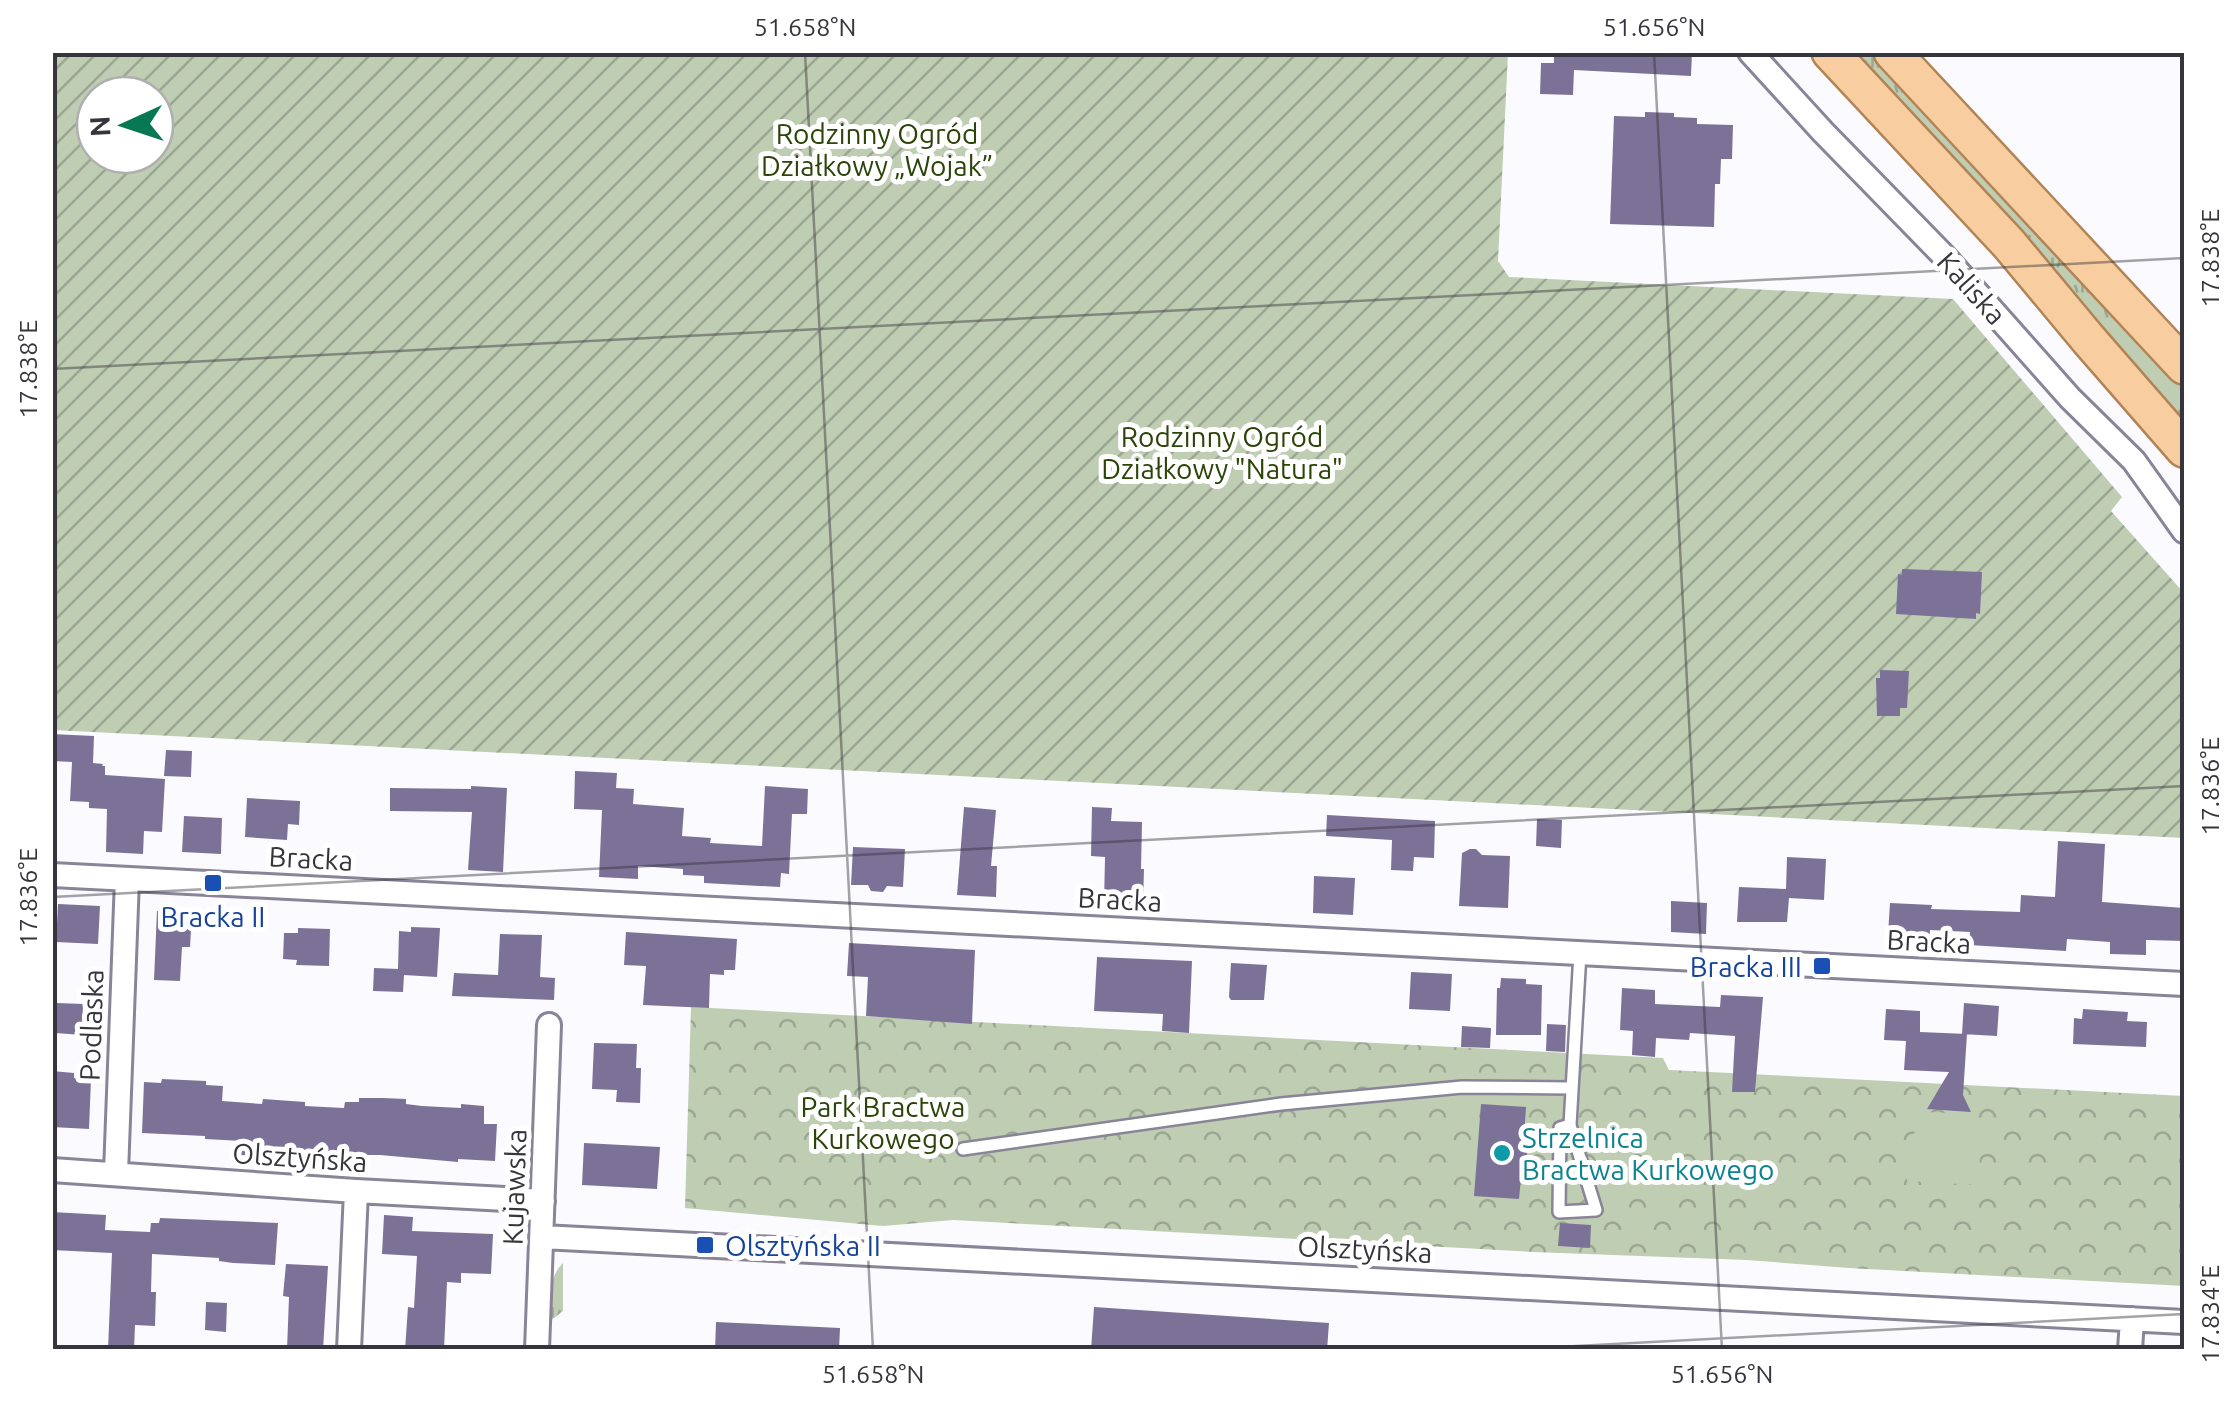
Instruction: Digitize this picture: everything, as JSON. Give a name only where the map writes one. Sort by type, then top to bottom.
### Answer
[{"type":"main road","name":"Kaliska","points":[[1830,52],[2009,244],[2184,449]]},
{"type":"main road","points":[[1892,52],[2184,366]]},
{"type":"street","name":"Kaliska","points":[[1750,52],[1944,256],[2070,398],[2134,461],[2184,531]]},
{"type":"street","name":"Bracka","points":[[52,875],[2184,984]]},
{"type":"street","name":"Podlaska","points":[[116,1173],[126,879]]},
{"type":"street","name":"Kujawska","points":[[538,1350],[548,1026]]},
{"type":"street","name":"Olsztyńska","points":[[52,1170],[543,1201]]},
{"type":"street","points":[[349,1350],[356,1191]]},
{"type":"street","name":"Olsztyńska","points":[[542,1237],[2184,1322]]},
{"type":"street","points":[[2130,1350],[2132,1319]]},
{"type":"lane","points":[[1570,1125],[1560,1128],[1559,1212],[1596,1210],[1570,1125],[1580,953]]},
{"type":"lane","points":[[963,1149],[1301,1102],[1462,1087],[1572,1088]]},
{"type":"green space","name":"Rodzinny Ogród Działkowy \"Natura\"","points":[[52,53],[1508,53],[1498,261],[1509,277],[1953,299],[2122,497],[2111,511],[2184,593],[2184,838],[53,730]]},
{"type":"green space","points":[[1853,53],[1869,53],[2184,390],[2184,429]]},
{"type":"green space","name":"Park Bractwa Kurkowego","points":[[691,1007],[1663,1058],[1669,1070],[2184,1096],[2184,1286],[953,1220],[883,1226],[685,1208]]},
{"type":"green space","points":[[1926,1112],[1968,1114],[1981,1138],[1978,1185],[1907,1181],[1907,1146]]},
{"type":"green space","points":[[563,1263],[563,1311],[549,1322],[552,1283]]},
{"type":"building","points":[[1554,52],[1692,52],[1691,76],[1574,70],[1573,95],[1540,94],[1541,63],[1554,63]]},
{"type":"building","points":[[1645,112],[1697,118],[1697,124],[1733,125],[1732,159],[1721,159],[1720,184],[1715,184],[1714,227],[1610,224],[1614,116],[1645,117]]},
{"type":"building","points":[[1902,569],[1982,572],[1980,614],[1976,613],[1976,619],[1896,614],[1898,574],[1902,575]]},
{"type":"building","points":[[1880,670],[1909,671],[1907,708],[1900,708],[1900,716],[1877,716],[1876,678],[1880,678]]},
{"type":"building","points":[[52,734],[94,736],[93,763],[105,766],[105,775],[165,779],[162,832],[144,831],[143,854],[106,852],[107,809],[89,808],[89,802],[70,801],[72,762],[52,761]]},
{"type":"building","points":[[166,750],[192,751],[191,777],[164,776]]},
{"type":"building","points":[[575,771],[617,773],[616,788],[634,789],[633,804],[684,808],[682,836],[711,838],[710,843],[762,846],[765,786],[808,789],[807,814],[792,814],[789,874],[781,873],[780,887],[704,883],[704,876],[683,875],[683,869],[638,866],[638,879],[599,877],[602,810],[574,809]]},
{"type":"building","points":[[390,788],[507,788],[503,872],[468,870],[472,812],[390,811]]},
{"type":"building","points":[[247,798],[300,801],[299,825],[288,824],[287,840],[245,837]]},
{"type":"building","points":[[964,807],[996,810],[991,866],[997,866],[996,897],[957,895]]},
{"type":"building","points":[[1092,807],[1112,808],[1111,821],[1142,822],[1143,904],[1104,903],[1105,857],[1091,856]]},
{"type":"building","points":[[1327,815],[1435,821],[1434,858],[1414,857],[1413,871],[1391,870],[1392,840],[1326,836]]},
{"type":"building","points":[[184,816],[222,818],[221,854],[182,852]]},
{"type":"building","points":[[1537,819],[1562,820],[1561,848],[1536,846]]},
{"type":"building","points":[[2058,841],[2105,844],[2102,902],[2184,908],[2184,941],[2146,940],[2146,955],[2110,954],[2110,942],[2067,939],[2066,951],[1969,945],[1970,932],[1930,930],[1929,945],[1896,943],[1896,935],[1888,934],[1890,903],[1932,905],[1931,909],[2020,912],[2021,895],[2055,897]]},
{"type":"building","points":[[853,847],[905,849],[903,887],[887,886],[883,892],[871,891],[868,885],[851,885]]},
{"type":"building","points":[[1470,849],[1482,855],[1510,856],[1508,908],[1459,906],[1462,853]]},
{"type":"building","points":[[1787,857],[1826,859],[1824,900],[1789,898],[1787,922],[1737,922],[1739,887],[1786,889]]},
{"type":"building","points":[[1314,876],[1355,878],[1353,915],[1313,913]]},
{"type":"building","points":[[1671,901],[1707,903],[1706,934],[1671,932]]},
{"type":"building","points":[[58,904],[100,906],[98,944],[56,942]]},
{"type":"building","points":[[157,911],[192,913],[190,947],[182,947],[180,981],[154,980]]},
{"type":"building","points":[[411,927],[440,928],[437,977],[404,975],[403,992],[373,991],[374,968],[398,969],[399,931],[411,932]]},
{"type":"building","points":[[298,928],[330,929],[329,966],[296,965],[297,960],[283,959],[284,933],[298,933]]},
{"type":"building","points":[[626,932],[737,939],[735,970],[724,970],[724,975],[710,974],[709,1008],[643,1005],[646,966],[624,965]]},
{"type":"building","points":[[500,934],[542,935],[540,977],[555,978],[554,1000],[452,996],[454,973],[498,975]]},
{"type":"building","points":[[849,943],[975,950],[972,1024],[866,1016],[868,977],[847,976]]},
{"type":"building","points":[[1097,957],[1192,961],[1189,1033],[1162,1031],[1163,1014],[1094,1011]]},
{"type":"building","points":[[1231,963],[1267,965],[1264,1000],[1231,1000]]},
{"type":"building","points":[[1411,972],[1452,974],[1450,1011],[1409,1009]]},
{"type":"building","points":[[1501,978],[1526,979],[1526,984],[1542,985],[1541,1035],[1496,1035],[1497,988]]},
{"type":"building","points":[[1622,988],[1655,990],[1655,1004],[1720,1007],[1721,995],[1763,997],[1755,1092],[1732,1092],[1735,1036],[1690,1033],[1689,1040],[1656,1038],[1655,1057],[1632,1055],[1633,1031],[1620,1030]]},
{"type":"building","points":[[57,1003],[83,1004],[82,1035],[55,1033]]},
{"type":"building","points":[[1964,1003],[1999,1006],[1997,1036],[1962,1034]]},
{"type":"building","points":[[1886,1009],[1920,1011],[1920,1032],[1967,1034],[1963,1095],[1971,1112],[1927,1109],[1949,1072],[1904,1070],[1906,1041],[1884,1040]]},
{"type":"building","points":[[2083,1009],[2128,1012],[2127,1021],[2147,1022],[2146,1047],[2073,1044],[2074,1018],[2082,1019]]},
{"type":"building","points":[[1547,1024],[1566,1025],[1565,1052],[1546,1051]]},
{"type":"building","points":[[1462,1026],[1491,1028],[1490,1048],[1461,1047]]},
{"type":"building","points":[[594,1043],[637,1044],[640,1103],[616,1102],[617,1090],[592,1089]]},
{"type":"building","points":[[52,1071],[91,1079],[89,1129],[52,1127]]},
{"type":"building","points":[[162,1079],[206,1081],[206,1085],[223,1086],[222,1101],[262,1104],[263,1099],[344,1108],[345,1102],[359,1102],[359,1098],[383,1098],[406,1099],[406,1104],[422,1106],[484,1106],[484,1124],[497,1124],[495,1161],[380,1155],[319,1159],[241,1155],[242,1141],[142,1133],[144,1082],[161,1083]]},
{"type":"building","name":"Strzelnica Bractwa Kurkowego","points":[[1481,1104],[1526,1107],[1526,1168],[1522,1168],[1519,1199],[1474,1196]]},
{"type":"building","points":[[584,1143],[660,1147],[657,1189],[582,1185]]},
{"type":"building","points":[[52,1212],[106,1215],[105,1230],[150,1232],[151,1223],[159,1223],[160,1218],[278,1223],[275,1265],[152,1254],[155,1326],[135,1325],[134,1350],[108,1350],[112,1253],[52,1250]]},
{"type":"building","points":[[384,1215],[413,1217],[412,1231],[493,1234],[491,1274],[461,1273],[461,1283],[447,1282],[444,1350],[405,1350],[408,1307],[414,1308],[417,1256],[382,1254]]},
{"type":"building","points":[[1560,1223],[1591,1225],[1590,1248],[1558,1246]]},
{"type":"building","points":[[286,1264],[328,1266],[323,1350],[287,1350],[289,1297],[283,1296]]},
{"type":"building","points":[[206,1302],[227,1303],[226,1332],[205,1330]]},
{"type":"building","points":[[1094,1307],[1329,1323],[1327,1350],[1091,1350]]},
{"type":"building","points":[[716,1322],[840,1328],[839,1350],[715,1350]]},
{"type":"place","name":"Bracka II","points":[[213,883]]},
{"type":"place","name":"Bracka III","points":[[1822,966]]},
{"type":"place","name":"Strzelnica Bractwa Kurkowego","points":[[1502,1153]]},
{"type":"place","name":"Olsztyńska II","points":[[705,1245]]},
{"type":"park label","name":"Rodzinny Ogród Działkowy „Wojak”","points":[[877,149]]}]
